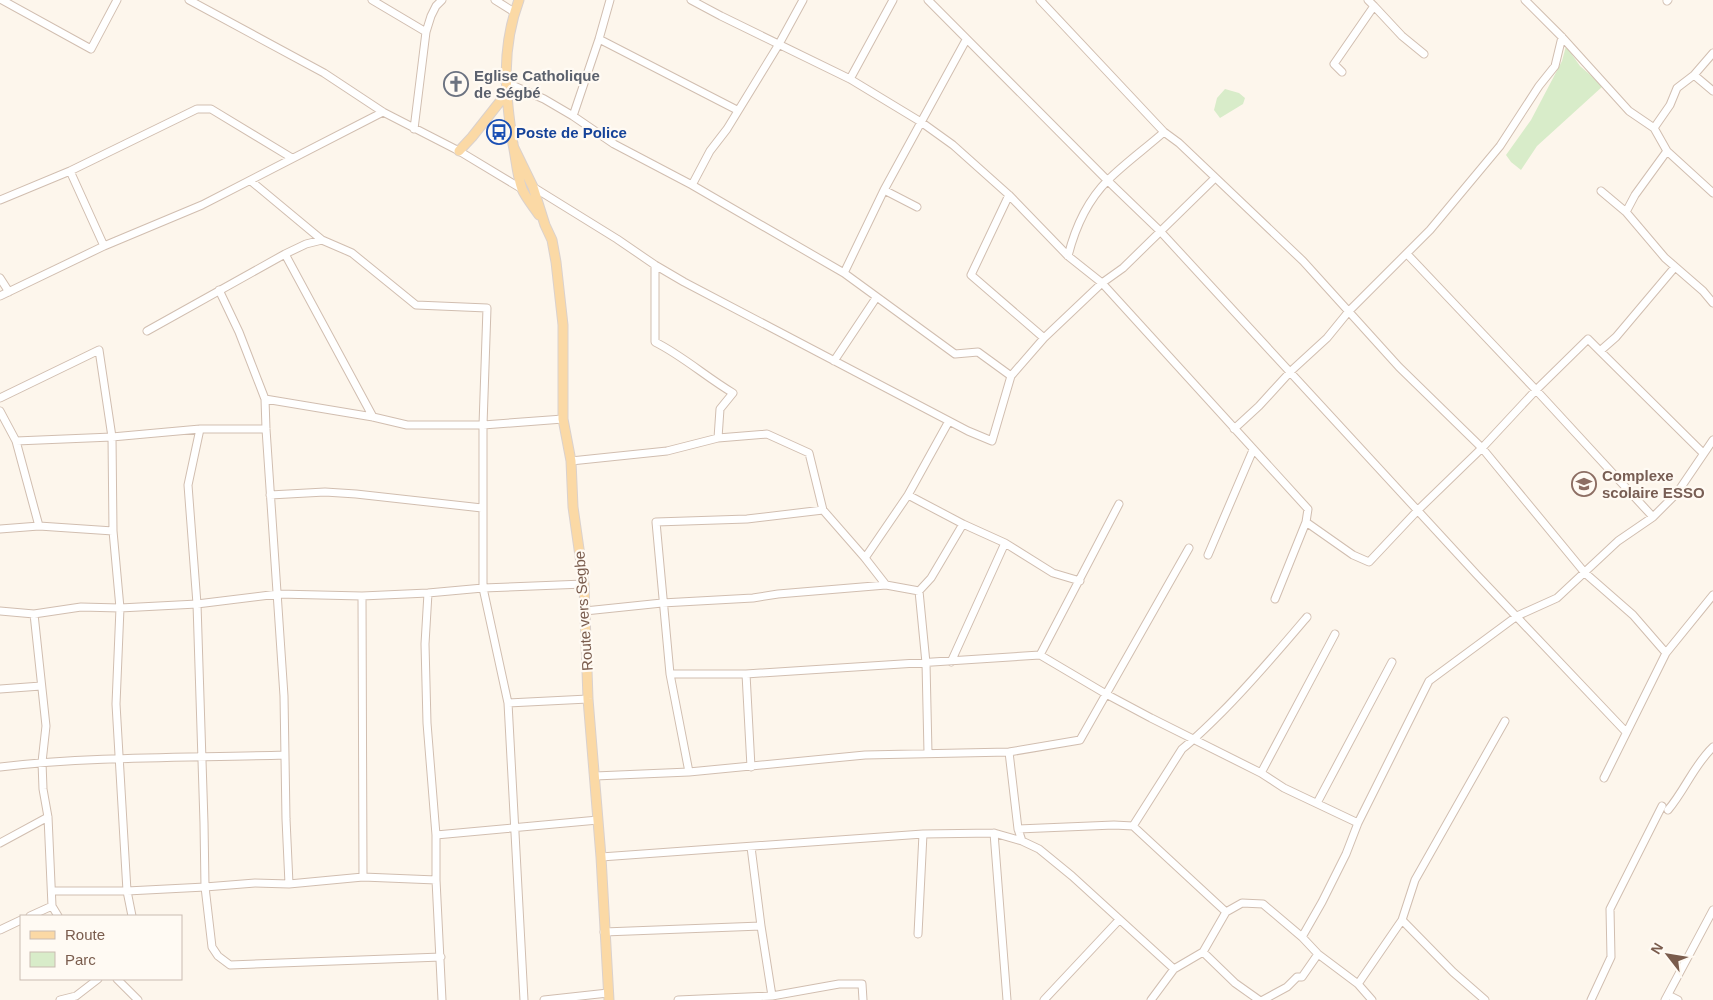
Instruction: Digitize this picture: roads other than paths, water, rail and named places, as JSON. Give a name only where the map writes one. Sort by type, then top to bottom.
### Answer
[{"type":"main road","name":"Route vers Segbe","points":[[519,0],[514,12],[505,67],[506,94],[522,189],[552,240],[556,262],[562,325],[563,419],[571,461],[573,507],[584,584],[588,699],[601,856],[608,997]]},
{"type":"main road","points":[[459,150],[472,137],[506,94]]},
{"type":"main road","name":"Route vers Segbe","points":[[514,148],[533,187],[545,226]]},
{"type":"street","points":[[2,0],[91,49],[117,0]]},
{"type":"street","points":[[189,0],[324,73],[383,112],[459,150],[522,189]]},
{"type":"street","points":[[372,0],[426,32]]},
{"type":"street","points":[[414,129],[426,32],[436,6],[442,0]]},
{"type":"street","points":[[494,0],[514,12]]},
{"type":"street","points":[[573,116],[600,39],[610,0]]},
{"type":"street","points":[[691,0],[850,79],[921,122],[953,145],[1009,195],[1068,256],[1102,283],[1308,509],[1306,522],[1274,599]]},
{"type":"street","points":[[692,185],[710,151],[727,129],[780,44],[803,0]]},
{"type":"street","points":[[850,79],[893,0]]},
{"type":"street","points":[[928,0],[1107,180],[1160,230],[1626,732]]},
{"type":"street","points":[[1040,0],[1164,132],[1179,143],[1303,261],[1399,367],[1482,448],[1584,573],[1633,615],[1666,653]]},
{"type":"street","points":[[1368,0],[1402,36],[1424,54]]},
{"type":"street","points":[[1525,0],[1562,36],[1629,111],[1654,128],[1667,152],[1713,193]]},
{"type":"street","points":[[1342,72],[1334,64],[1374,6]]},
{"type":"street","points":[[1234,429],[1259,406],[1291,371],[1327,338],[1349,311],[1430,230],[1500,146],[1539,86],[1555,66],[1562,36]]},
{"type":"street","points":[[600,39],[738,110]]},
{"type":"street","points":[[844,273],[884,190],[966,40]]},
{"type":"street","points":[[1654,128],[1670,105],[1677,88],[1694,75],[1713,53]]},
{"type":"street","points":[[1694,75],[1713,91]]},
{"type":"street","points":[[505,82],[544,99],[614,144],[692,185],[844,273],[955,354],[978,352],[1011,376]]},
{"type":"street","points":[[0,200],[70,171],[197,110],[211,109],[292,158]]},
{"type":"street","points":[[0,296],[104,246],[202,205],[383,112]]},
{"type":"street","points":[[1068,256],[1074,234],[1082,217],[1107,180],[1164,132]]},
{"type":"street","points":[[1626,212],[1641,187],[1667,152]]},
{"type":"street","points":[[70,171],[104,246]]},
{"type":"street","points":[[533,187],[655,265],[968,431],[992,441],[1011,376],[1044,338],[1102,283],[1123,268],[1215,178]]},
{"type":"street","points":[[251,181],[322,240],[352,253],[416,305],[487,308],[483,425],[483,588],[508,703],[524,1000]]},
{"type":"street","points":[[884,190],[917,207]]},
{"type":"street","points":[[1601,191],[1626,212],[1665,258],[1703,291],[1713,303]]},
{"type":"street","points":[[1009,195],[971,275],[1044,338]]},
{"type":"street","points":[[147,332],[285,254],[306,244],[322,240]]},
{"type":"street","points":[[285,254],[373,417]]},
{"type":"street","points":[[1407,254],[1653,517]]},
{"type":"street","points":[[655,265],[655,342],[674,352],[711,380],[733,393],[720,409],[718,438]]},
{"type":"street","points":[[1600,351],[1616,337],[1675,267]]},
{"type":"street","points":[[0,278],[8,292]]},
{"type":"street","points":[[219,290],[239,332],[265,399],[284,696],[289,884]]},
{"type":"street","points":[[834,361],[876,298]]},
{"type":"street","points":[[1306,522],[1353,555],[1369,562],[1418,510],[1482,448],[1536,390],[1588,340],[1703,453]]},
{"type":"street","points":[[0,398],[99,350],[112,436],[113,531],[120,608],[116,704],[118,759],[127,890],[132,915]]},
{"type":"street","points":[[265,399],[373,417],[407,425],[483,425],[563,419]]},
{"type":"street","points":[[0,411],[16,441],[39,526]]},
{"type":"street","points":[[865,558],[908,495],[949,421]]},
{"type":"street","points":[[16,441],[112,436],[200,428],[266,430]]},
{"type":"street","points":[[200,428],[188,485],[197,604],[205,887],[212,947],[218,956],[230,965],[441,956]]},
{"type":"street","points":[[571,461],[667,451],[718,438],[767,434],[809,453],[823,510],[886,585]]},
{"type":"street","points":[[1302,937],[1346,854],[1358,823],[1429,681],[1517,616],[1557,598],[1618,541],[1653,517],[1677,493],[1695,470],[1703,453],[1713,440]]},
{"type":"street","points":[[1208,554],[1253,450]]},
{"type":"street","points":[[270,495],[325,492],[482,508]]},
{"type":"street","points":[[908,495],[963,524],[1005,543],[1053,573],[1080,581]]},
{"type":"street","points":[[1040,655],[1119,504]]},
{"type":"street","points":[[690,772],[670,674],[656,522],[747,519],[823,510]]},
{"type":"street","points":[[928,753],[926,663],[919,591],[931,578],[963,524]]},
{"type":"street","points":[[0,529],[39,526],[113,531]]},
{"type":"street","points":[[951,662],[1005,543]]},
{"type":"street","points":[[595,776],[690,772],[865,755],[1009,752],[1080,740],[1189,548]]},
{"type":"street","points":[[0,611],[34,614],[81,607],[120,608],[197,604],[278,594],[362,596],[584,584]]},
{"type":"street","points":[[585,611],[662,603],[753,598],[778,594],[886,585],[919,591]]},
{"type":"street","points":[[428,593],[425,644],[427,723],[436,835],[436,880],[442,1000]]},
{"type":"street","points":[[1604,778],[1666,653],[1713,595]]},
{"type":"street","points":[[362,596],[363,877]]},
{"type":"street","points":[[34,614],[46,726],[42,762],[43,789],[48,817],[53,891],[52,906],[57,915]]},
{"type":"street","points":[[1133,826],[1182,749],[1193,741],[1231,703],[1274,657],[1307,617]]},
{"type":"street","points":[[1261,773],[1335,634]]},
{"type":"street","points":[[670,674],[746,674],[1040,655],[1106,694],[1193,741],[1261,773],[1284,788],[1358,823]]},
{"type":"street","points":[[1317,803],[1392,662]]},
{"type":"street","points":[[746,674],[751,767]]},
{"type":"street","points":[[0,689],[41,686]]},
{"type":"street","points":[[508,703],[588,699]]},
{"type":"street","points":[[1358,984],[1402,920],[1415,880],[1505,721]]},
{"type":"street","points":[[1591,1000],[1611,957],[1610,909],[1665,808],[1676,800],[1689,776],[1705,754],[1713,747]]},
{"type":"street","points":[[1009,752],[1018,829],[1022,841]]},
{"type":"street","points":[[0,767],[42,762],[286,754]]},
{"type":"street","points":[[0,843],[48,817]]},
{"type":"street","points":[[436,835],[598,820]]},
{"type":"street","points":[[1018,829],[1133,826],[1226,912]]},
{"type":"street","points":[[601,856],[923,834],[994,833],[1022,841],[1039,849],[1174,969]]},
{"type":"street","points":[[994,833],[1007,1000]]},
{"type":"street","points":[[918,934],[923,834]]},
{"type":"street","points":[[751,847],[760,926],[772,996]]},
{"type":"street","points":[[53,891],[205,887],[255,883],[289,884],[363,877],[436,880]]},
{"type":"street","points":[[1150,1000],[1174,969],[1202,952],[1226,912],[1242,902],[1263,904],[1302,937],[1318,954],[1358,984],[1372,1000]]},
{"type":"street","points":[[32,915],[52,906]]},
{"type":"street","points":[[1678,1000],[1667,998],[1712,914]]},
{"type":"street","points":[[0,930],[20,920]]},
{"type":"street","points":[[1044,1000],[1119,920]]},
{"type":"street","points":[[1402,920],[1453,972],[1485,1000]]},
{"type":"street","points":[[604,932],[760,926]]},
{"type":"street","points":[[1202,952],[1234,983],[1261,1000],[1287,987],[1296,977],[1302,978],[1318,954]]},
{"type":"street","points":[[60,1000],[76,996],[97,980]]},
{"type":"street","points":[[118,980],[138,1000]]},
{"type":"street","points":[[678,1000],[772,996],[839,984],[862,984],[863,1000]]},
{"type":"street","points":[[544,1000],[608,997]]},
{"type":"place","name":"Eglise Catholique de Ségbé","points":[[456,84]]},
{"type":"place","name":"Poste de Police","points":[[499,132]]},
{"type":"place","name":"Complexe scolaire ESSO","points":[[1584,484]]}]
